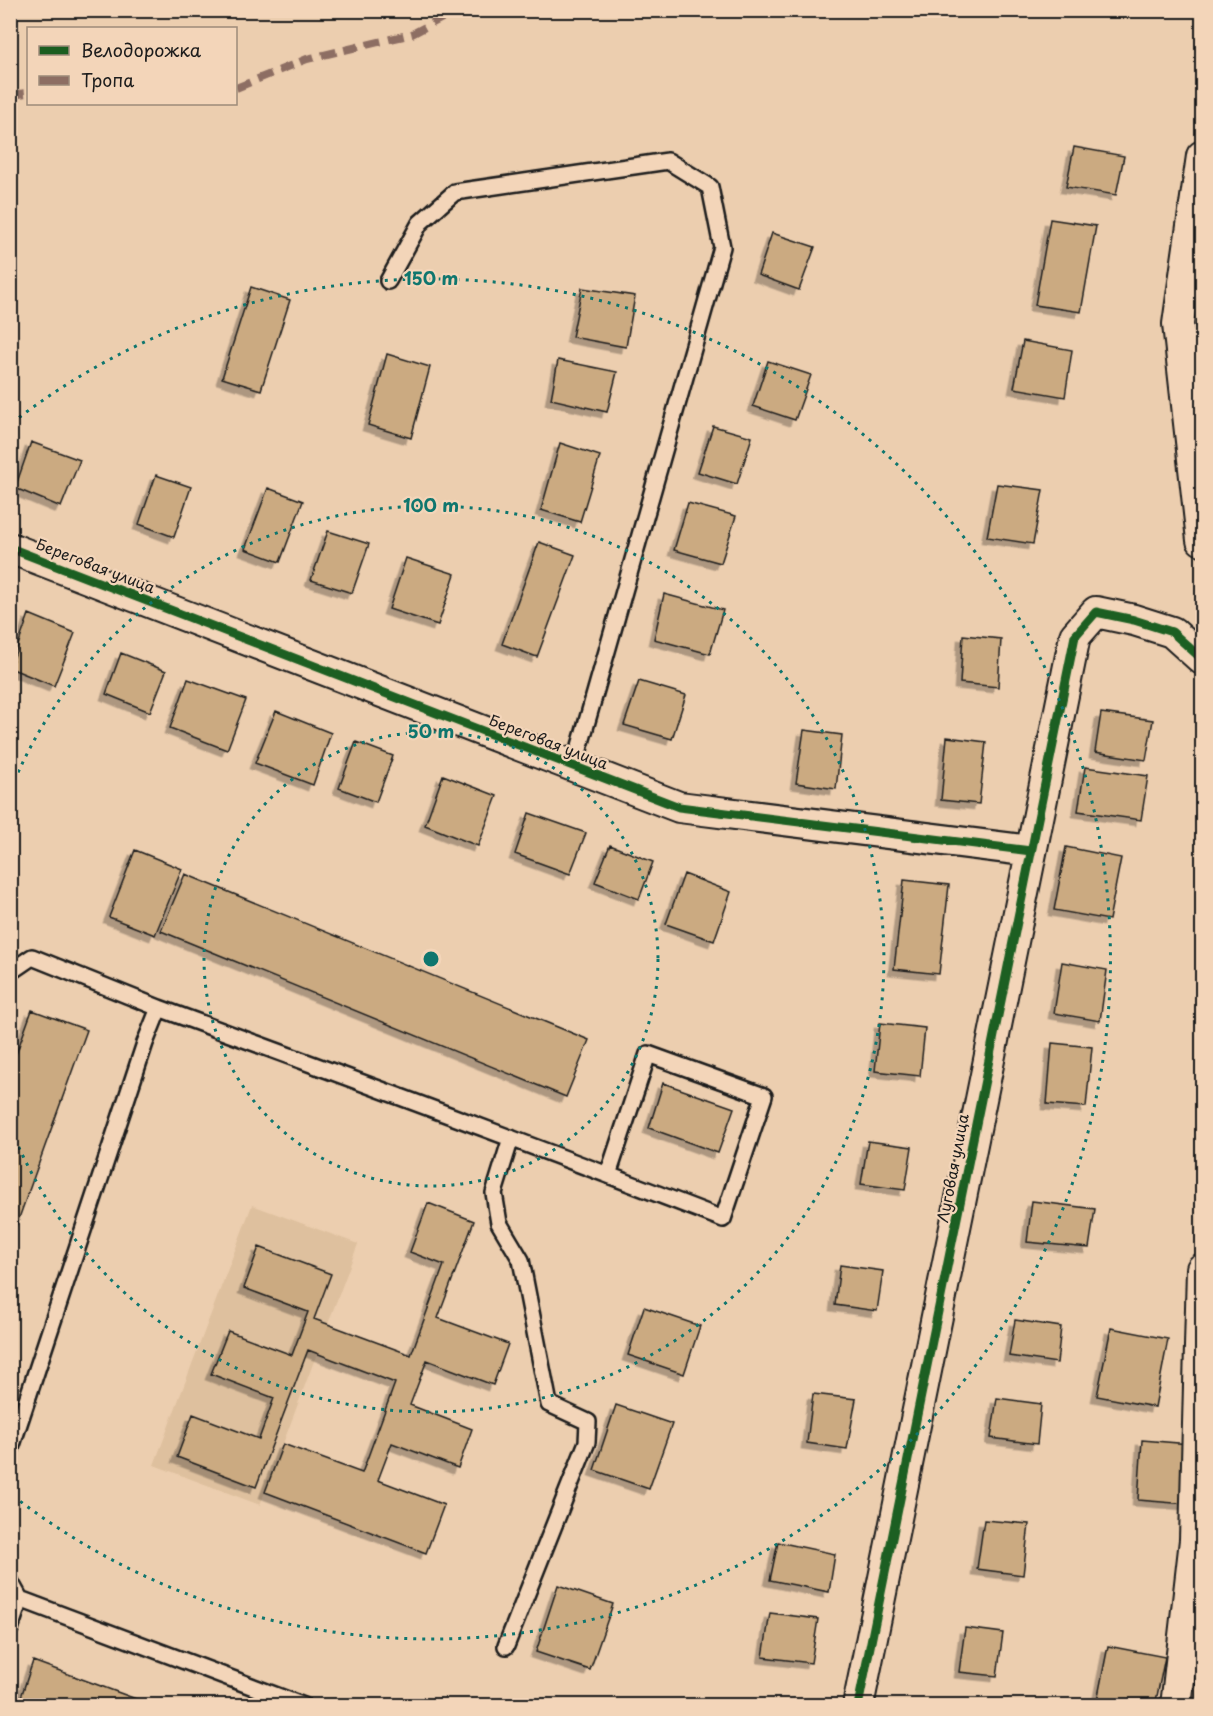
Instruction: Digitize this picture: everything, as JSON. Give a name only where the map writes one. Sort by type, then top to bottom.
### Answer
[{"type":"street","points":[[1203,156],[1178,324],[1203,540]]},
{"type":"street","name":"Береговая улица","points":[[10,548],[679,807],[1031,852]]},
{"type":"street","name":"Луговая улица","points":[[858,1706],[1075,636],[1096,612],[1134,620],[1172,632],[1203,659]]},
{"type":"street","points":[[1176,1706],[1199,1538],[1203,1269]]},
{"type":"lane","points":[[388,281],[420,223],[455,192],[668,160],[710,187],[722,247],[574,767]]},
{"type":"lane","points":[[10,972],[32,957]]},
{"type":"lane","points":[[10,962],[32,957],[159,1008],[608,1174],[723,1219],[764,1096],[648,1054],[608,1174]]},
{"type":"lane","points":[[10,1451],[145,1043],[159,1008]]},
{"type":"lane","points":[[506,1646],[587,1442],[588,1422],[549,1404],[521,1260],[499,1223],[494,1193],[511,1138]]},
{"type":"lane","points":[[10,1581],[20,1599],[303,1706]]},
{"type":"lane","points":[[10,1629],[20,1599]]},
{"type":"shaded area","points":[[252,1205],[358,1244],[260,1505],[154,1465]]},
{"type":"building","points":[[1074,147],[1124,156],[1116,195],[1066,187]]},
{"type":"building","points":[[1050,219],[1096,226],[1081,312],[1035,305]]},
{"type":"building","points":[[772,233],[815,247],[799,290],[758,275]]},
{"type":"building","points":[[251,287],[290,300],[261,390],[222,378]]},
{"type":"building","points":[[582,288],[635,296],[626,347],[572,337]]},
{"type":"building","points":[[1023,341],[1072,350],[1065,397],[1014,388]]},
{"type":"building","points":[[387,354],[430,367],[411,438],[368,425]]},
{"type":"building","points":[[558,360],[617,372],[607,412],[551,399]]},
{"type":"building","points":[[768,361],[811,375],[795,420],[753,406]]},
{"type":"building","points":[[713,426],[752,437],[737,484],[698,472]]},
{"type":"building","points":[[31,442],[80,460],[61,507],[15,488]]},
{"type":"building","points":[[560,443],[600,456],[580,522],[541,510]]},
{"type":"building","points":[[156,475],[191,487],[174,537],[139,524]]},
{"type":"building","points":[[997,484],[1043,490],[1033,544],[987,537]]},
{"type":"building","points":[[268,488],[303,501],[280,562],[245,549]]},
{"type":"building","points":[[688,503],[736,516],[721,563],[674,550]]},
{"type":"building","points":[[328,531],[369,544],[352,593],[311,580]]},
{"type":"building","points":[[539,542],[575,555],[537,657],[502,644]]},
{"type":"building","points":[[406,558],[455,574],[438,625],[389,609]]},
{"type":"building","points":[[664,594],[723,610],[710,654],[654,639]]},
{"type":"building","points":[[29,614],[75,633],[54,686],[10,668]]},
{"type":"building","points":[[963,635],[1001,639],[998,687],[960,683]]},
{"type":"building","points":[[121,653],[166,671],[150,712],[106,694]]},
{"type":"building","points":[[188,679],[246,700],[227,750],[170,728]]},
{"type":"building","points":[[639,681],[686,695],[672,739],[624,725]]},
{"type":"building","points":[[276,711],[331,733],[313,785],[255,763]]},
{"type":"building","points":[[1101,713],[1153,720],[1146,760],[1095,752]]},
{"type":"building","points":[[804,730],[842,735],[836,789],[796,783]]},
{"type":"building","points":[[947,737],[986,742],[979,804],[941,800]]},
{"type":"building","points":[[356,742],[393,756],[376,802],[339,788]]},
{"type":"building","points":[[1085,767],[1148,776],[1141,820],[1078,811]]},
{"type":"building","points":[[443,775],[497,796],[478,846],[425,825]]},
{"type":"building","points":[[529,813],[586,833],[570,874],[515,854]]},
{"type":"building","points":[[610,845],[653,862],[639,899],[595,882]]},
{"type":"building","points":[[1066,847],[1121,858],[1109,920],[1054,910]]},
{"type":"building","points":[[135,850],[182,869],[155,935],[109,917]]},
{"type":"building","points":[[185,874],[589,1040],[566,1097],[161,931]]},
{"type":"building","points":[[684,874],[731,892],[714,941],[666,924]]},
{"type":"building","points":[[904,880],[949,885],[939,974],[894,969]]},
{"type":"building","points":[[1062,962],[1107,970],[1100,1021],[1054,1013]]},
{"type":"building","points":[[32,1010],[87,1030],[10,1243],[10,1071]]},
{"type":"building","points":[[880,1023],[925,1028],[920,1076],[875,1071]]},
{"type":"building","points":[[1052,1043],[1092,1047],[1086,1107],[1047,1104]]},
{"type":"building","points":[[663,1083],[734,1108],[718,1153],[649,1128]]},
{"type":"building","points":[[868,1141],[912,1147],[905,1190],[861,1184]]},
{"type":"building","points":[[1032,1201],[1095,1209],[1089,1248],[1027,1242]]},
{"type":"building","points":[[428,1203],[474,1221],[438,1318],[508,1344],[493,1385],[427,1360],[410,1405],[472,1429],[458,1468],[392,1443],[378,1480],[444,1505],[426,1553],[265,1492],[283,1444],[362,1473],[395,1383],[308,1350],[256,1487],[177,1457],[193,1414],[259,1439],[274,1398],[211,1374],[228,1331],[292,1355],[308,1312],[244,1288],[259,1247],[331,1274],[314,1319],[411,1355],[444,1265],[410,1252]]},
{"type":"building","points":[[840,1265],[883,1271],[877,1311],[835,1305]]},
{"type":"building","points":[[644,1307],[700,1326],[684,1374],[628,1355]]},
{"type":"building","points":[[1015,1320],[1061,1327],[1057,1363],[1009,1356]]},
{"type":"building","points":[[1111,1328],[1168,1339],[1155,1407],[1097,1396]]},
{"type":"building","points":[[813,1394],[856,1399],[847,1449],[807,1443]]},
{"type":"building","points":[[997,1398],[1041,1404],[1037,1444],[991,1438]]},
{"type":"building","points":[[616,1405],[672,1424],[649,1489],[594,1470]]},
{"type":"building","points":[[1142,1440],[1190,1444],[1186,1504],[1138,1500]]},
{"type":"building","points":[[984,1520],[1029,1524],[1023,1575],[977,1569]]},
{"type":"building","points":[[778,1542],[835,1554],[829,1592],[770,1580]]},
{"type":"building","points":[[558,1585],[613,1604],[590,1670],[536,1652]]},
{"type":"building","points":[[770,1613],[818,1619],[811,1663],[763,1657]]},
{"type":"building","points":[[965,1628],[1003,1633],[997,1676],[959,1672]]},
{"type":"building","points":[[1108,1646],[1165,1657],[1155,1706],[1096,1706]]},
{"type":"building","points":[[33,1661],[155,1706],[18,1706]]},
{"type":"marked path","points":[[237,88],[307,59],[412,34],[457,10]]},
{"type":"marked path","points":[[10,95],[27,93]]},
{"type":"cycle path","points":[[10,548],[679,807],[1031,851]]},
{"type":"cycle path","points":[[858,1706],[1075,636],[1096,612],[1134,620],[1172,632],[1202,659]]}]
